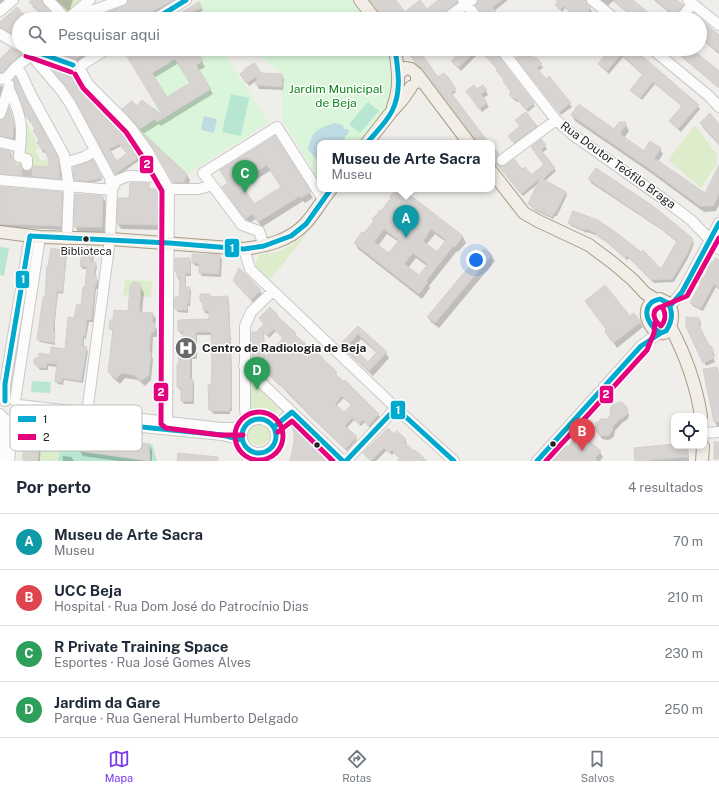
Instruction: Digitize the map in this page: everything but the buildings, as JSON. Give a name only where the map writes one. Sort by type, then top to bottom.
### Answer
[{"type":"main road","points":[[360,0],[369,12]]},
{"type":"main road","points":[[392,110],[398,94],[399,56]]},
{"type":"main road","points":[[403,56],[416,80]]},
{"type":"main road","points":[[399,78],[403,69],[416,80],[466,140]]},
{"type":"main road","points":[[399,78],[405,87],[416,80]]},
{"type":"main road","points":[[369,140],[392,110],[402,100],[416,80]]},
{"type":"main road","points":[[495,176],[524,213],[589,245],[613,263],[633,280],[645,293],[659,303],[672,314],[665,330],[659,333],[652,329],[648,321],[648,312],[659,303]]},
{"type":"main road","points":[[0,232],[67,239],[110,239],[244,249],[264,246],[291,236],[306,224],[329,192]]},
{"type":"main road","points":[[665,330],[679,344],[687,361],[700,413]]},
{"type":"main road","points":[[702,461],[703,449]]},
{"type":"street","points":[[0,10],[13,0]]},
{"type":"street","points":[[48,0],[61,12]]},
{"type":"street","points":[[76,12],[90,0]]},
{"type":"street","points":[[88,12],[121,0]]},
{"type":"street","points":[[166,12],[184,0]]},
{"type":"street","points":[[592,0],[607,12]]},
{"type":"street","points":[[454,12],[467,1],[474,12]]},
{"type":"street","points":[[685,12],[691,2],[703,12]]},
{"type":"street","points":[[707,15],[719,25]]},
{"type":"street","points":[[0,34],[12,40]]},
{"type":"street","points":[[27,56],[3,78],[20,114],[22,136],[19,157],[27,159],[27,166]]},
{"type":"street","points":[[36,56],[61,90],[80,120],[110,178],[112,190],[110,239],[88,405]]},
{"type":"street","points":[[48,56],[79,66],[88,84],[130,128],[148,152],[169,189],[167,421]]},
{"type":"street","points":[[79,66],[95,56]]},
{"type":"street","name":"Rua Doutor Teófilo Braga","points":[[506,56],[556,120],[573,135],[691,220],[719,249]]},
{"type":"street","points":[[660,56],[709,96],[719,108]]},
{"type":"street","points":[[15,68],[21,73],[32,98],[60,147],[66,163],[69,187],[67,239]]},
{"type":"street","points":[[0,114],[5,96],[9,89]]},
{"type":"street","points":[[17,105],[32,98]]},
{"type":"street","points":[[502,160],[556,120]]},
{"type":"street","points":[[264,246],[259,231],[242,225],[203,173],[277,127],[317,190]]},
{"type":"street","points":[[0,142],[20,147]]},
{"type":"street","points":[[66,163],[84,157],[95,151]]},
{"type":"street","points":[[112,190],[116,182],[128,176],[162,177]]},
{"type":"street","points":[[0,180],[27,180],[69,187],[112,190]]},
{"type":"street","points":[[169,189],[199,189],[212,185]]},
{"type":"street","points":[[319,192],[323,199]]},
{"type":"street","points":[[659,303],[682,292],[719,223]]},
{"type":"street","points":[[2,461],[5,384],[17,318],[35,236]]},
{"type":"street","points":[[10,421],[5,409],[27,320],[35,236]]},
{"type":"street","points":[[244,249],[250,269],[454,461]]},
{"type":"street","points":[[248,461],[242,436],[245,425],[246,409],[244,366],[245,326],[251,312],[273,291]]},
{"type":"street","points":[[17,318],[19,324],[22,324],[27,320]]},
{"type":"street","points":[[641,346],[647,331],[648,321]]},
{"type":"street","points":[[537,461],[641,346],[665,330]]},
{"type":"street","points":[[244,366],[343,461]]},
{"type":"street","points":[[346,461],[396,408]]},
{"type":"street","points":[[274,427],[292,412]]},
{"type":"street","points":[[142,418],[221,428],[245,425],[257,418],[267,420],[274,427],[276,432],[275,441],[264,461]]},
{"type":"street","points":[[142,427],[222,435],[244,444],[255,452],[270,449]]},
{"type":"street","points":[[707,433],[719,432]]},
{"type":"street","points":[[9,461],[10,451]]},
{"type":"green space","points":[[52,0],[83,0],[69,12],[62,12]]},
{"type":"green space","points":[[201,0],[351,0],[360,12],[207,12],[202,8],[198,12],[182,12]]},
{"type":"green space","points":[[127,56],[226,56],[269,123],[187,174],[139,129],[136,132],[119,112],[132,101],[137,106],[142,101],[153,111],[158,107]]},
{"type":"green space","name":"Jardim Municipal de Beja","points":[[260,56],[391,56],[395,67],[392,103],[361,140],[317,140],[317,176],[282,119],[282,74]]},
{"type":"green space","points":[[231,94],[249,98],[241,136],[222,132]]},
{"type":"green space","points":[[368,102],[379,111],[360,133],[349,124]]},
{"type":"green space","points":[[19,106],[39,148],[35,150],[41,161],[48,159],[50,162],[47,162],[48,167],[21,165],[15,168],[16,158],[10,157],[13,128]]},
{"type":"green space","points":[[695,125],[717,155],[717,164],[701,188],[668,160]]},
{"type":"green space","points":[[309,231],[269,281],[256,271],[256,261],[260,254],[268,254],[281,250],[298,240]]},
{"type":"green space","points":[[0,247],[9,248],[4,276],[0,275]]},
{"type":"green space","points":[[125,280],[152,281],[151,298],[140,295],[141,285],[137,282],[132,284],[130,294],[123,296]]},
{"type":"green space","points":[[247,373],[284,406],[274,413],[248,409]]},
{"type":"green space","points":[[32,381],[51,382],[50,393],[31,392]]},
{"type":"green space","points":[[259,423],[267,426],[270,434],[267,442],[259,445],[251,442],[248,434],[251,426]]},
{"type":"green space","points":[[142,443],[152,444],[157,461],[58,461],[60,451],[142,451]]},
{"type":"green space","points":[[22,451],[60,451],[58,461],[21,461]]},
{"type":"water","points":[[204,116],[217,119],[214,133],[201,130]]},
{"type":"water","points":[[334,123],[343,125],[344,129],[348,129],[349,133],[345,136],[345,140],[317,140],[317,160],[308,149],[312,137],[316,131]]},
{"type":"tunnel","points":[[27,165],[27,176]]},
{"type":"transit line","name":"1","points":[[166,12],[186,0]]},
{"type":"transit line","name":"2","points":[[26,56],[71,72]]},
{"type":"transit line","name":"1","points":[[48,56],[73,65]]},
{"type":"transit line","name":"1","points":[[370,140],[387,120],[395,104],[398,88],[396,56]]},
{"type":"transit line","name":"2","points":[[75,74],[83,88],[126,132],[162,191],[161,424],[166,428],[220,435],[243,435]]},
{"type":"transit line","name":"1","points":[[5,401],[5,384],[30,236],[169,243],[244,249],[264,246],[291,236],[306,224],[329,192]]},
{"type":"transit line","name":"1","points":[[670,306],[682,292],[719,223]]},
{"type":"transit line","name":"2","points":[[663,306],[687,296],[719,238]]},
{"type":"transit line","name":"1","points":[[660,299],[668,303],[672,314],[668,328],[666,331],[661,333],[654,328],[647,316],[648,307],[651,303],[660,299]]},
{"type":"transit line","name":"2","points":[[660,307],[663,308],[665,315],[665,320],[661,326],[656,321],[654,316],[655,311],[660,307]]},
{"type":"transit line","name":"2","points":[[546,461],[647,350],[654,333],[655,322]]},
{"type":"transit line","name":"1","points":[[537,461],[641,346],[661,333]]},
{"type":"transit line","name":"1","points":[[346,461],[396,408],[454,461]]},
{"type":"transit line","name":"2","points":[[254,412],[264,412],[276,419],[283,431],[283,436],[283,441],[276,453],[264,460],[254,460],[246,456],[239,449],[235,441],[235,431],[239,423],[246,416],[254,412]]},
{"type":"transit line","name":"1","points":[[274,427],[292,412],[343,461]]},
{"type":"transit line","name":"1","points":[[256,419],[262,419],[266,420],[273,426],[276,436],[275,443],[269,450],[262,453],[256,453],[252,452],[245,446],[242,439],[242,433],[243,429],[249,422],[256,419]]},
{"type":"transit line","name":"2","points":[[278,432],[292,421],[333,461]]},
{"type":"transit line","name":"1","points":[[142,427],[222,435],[242,440]]},
{"type":"place","name":"R Private Training Space","points":[[245,193]]},
{"type":"place","name":"Museu de Arte Sacra","points":[[406,238]]},
{"type":"place","name":"Biblioteca","points":[[86,239]]},
{"type":"place","name":"Centro de Radiologia de Beja","points":[[186,348]]},
{"type":"place","name":"Jardim da Gare","points":[[257,390]]},
{"type":"place","name":"UCC Beja","points":[[582,451]]}]
